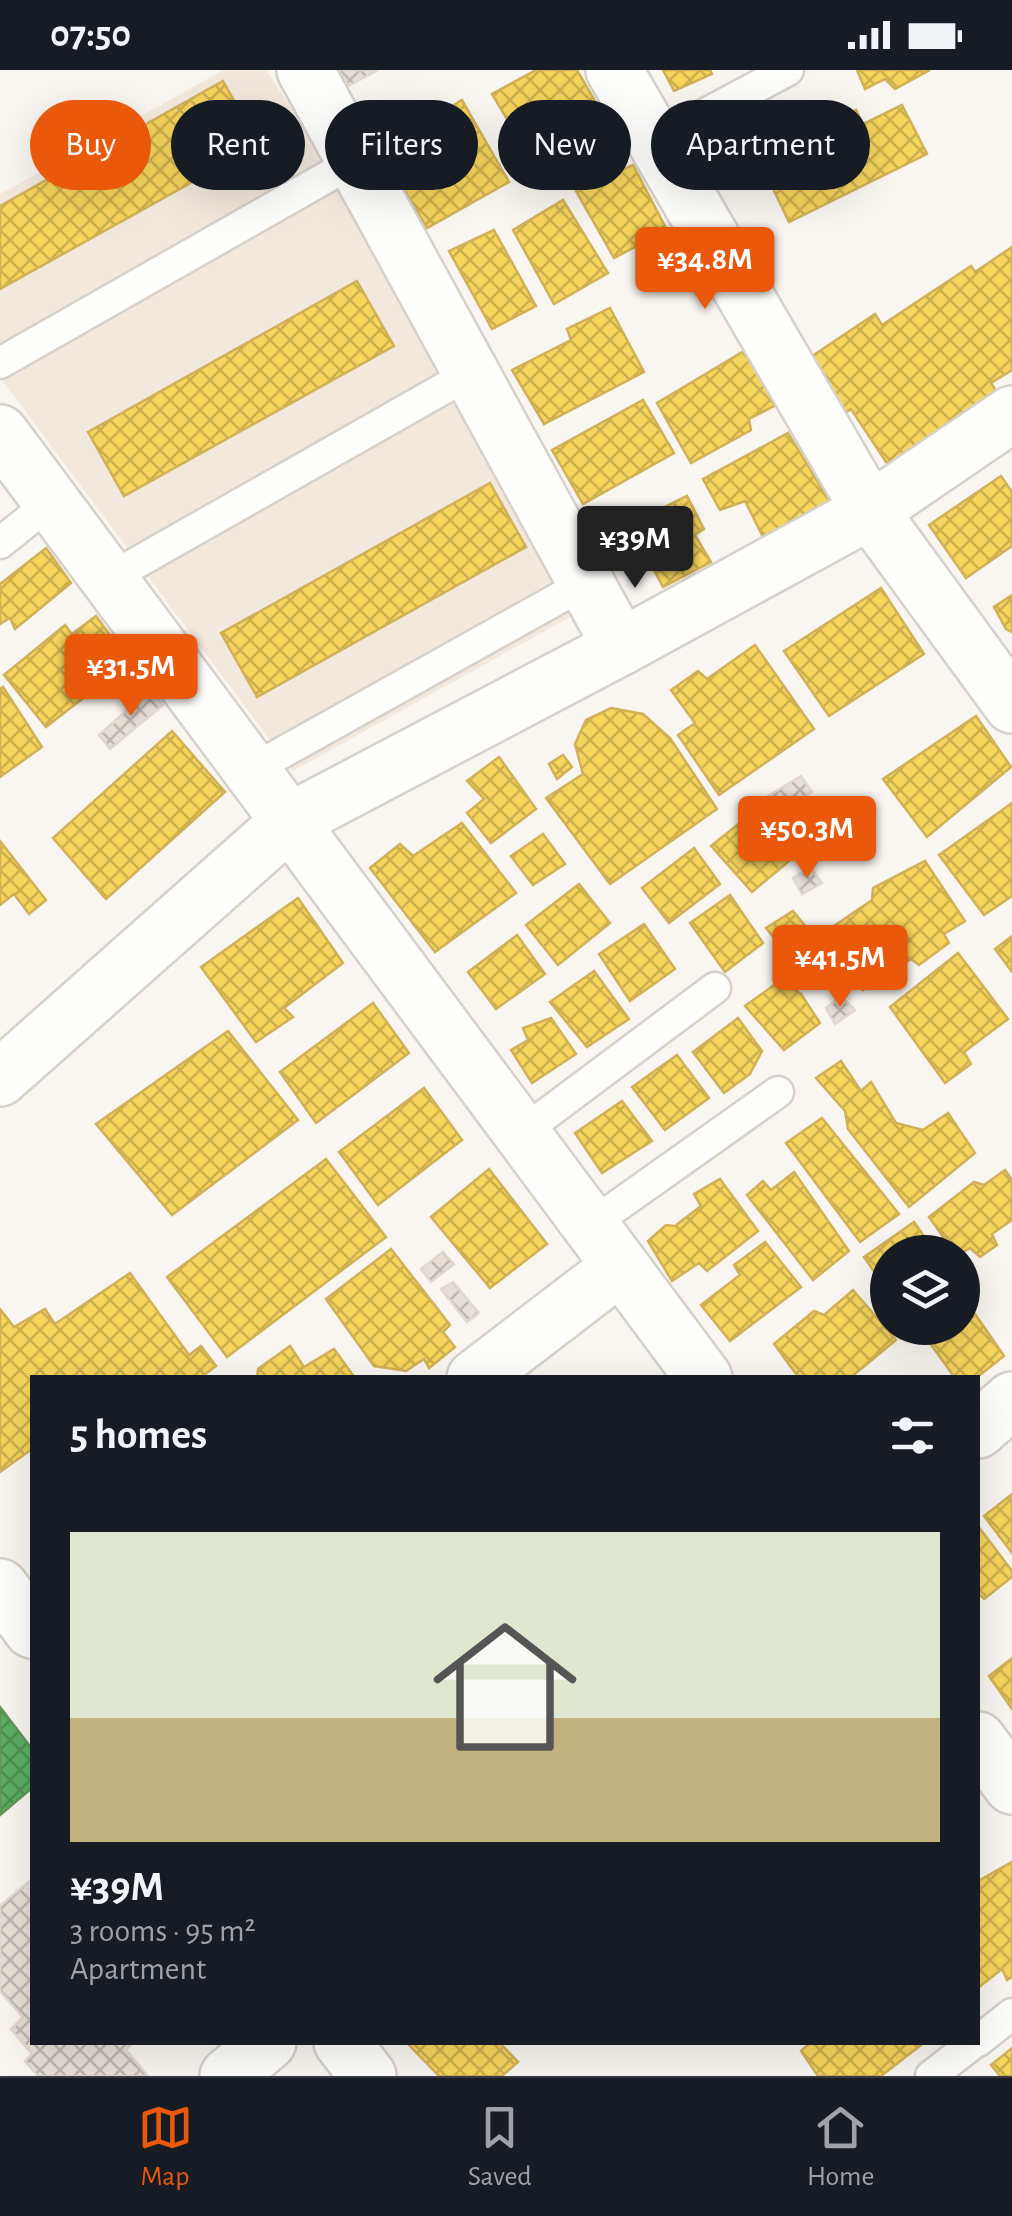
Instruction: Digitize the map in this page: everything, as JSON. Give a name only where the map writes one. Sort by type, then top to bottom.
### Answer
[{"type":"street","points":[[304,70],[325,107]]},
{"type":"street","points":[[614,70],[651,133]]},
{"type":"street","points":[[371,190],[621,647]]},
{"type":"street","points":[[684,190],[870,512],[1012,705]]},
{"type":"street","points":[[0,1078],[290,821],[870,512],[1012,414]]},
{"type":"street","points":[[0,433],[702,1375]]},
{"type":"street","points":[[477,1375],[605,1247]]},
{"type":"street","points":[[980,1428],[1012,1400]]},
{"type":"street","points":[[0,1586],[30,1627]]},
{"type":"street","points":[[980,1743],[1012,1786]]},
{"type":"street","points":[[228,2076],[264,2045]]},
{"type":"street","points":[[344,2045],[368,2076]]},
{"type":"lane","points":[[731,100],[788,70]]},
{"type":"lane","points":[[0,363],[325,178]]},
{"type":"lane","points":[[108,579],[471,373]]},
{"type":"lane","points":[[0,543],[51,502]]},
{"type":"lane","points":[[251,770],[586,583]]},
{"type":"lane","points":[[521,1133],[715,988]]},
{"type":"lane","points":[[605,1247],[778,1092]]},
{"type":"lane","points":[[980,2039],[1012,2014]]},
{"type":"lane","points":[[931,2076],[972,2045]]},
{"type":"shaded area","points":[[224,70],[266,70],[286,100],[171,100],[171,190],[305,190],[305,128],[325,162],[325,190],[341,190],[579,612],[293,771],[0,377],[0,194],[30,177],[30,190],[151,190],[151,110]]},
{"type":"building: Homes","points":[[536,70],[577,70],[594,100],[498,100],[498,104],[492,94]]},
{"type":"building: Homes","points":[[663,70],[710,70],[712,74],[674,91]]},
{"type":"building: Homes","points":[[857,70],[930,70],[895,89],[885,79],[865,89]]},
{"type":"building: Homes","points":[[223,81],[234,100],[189,100]]},
{"type":"building: Homes","points":[[902,105],[927,154],[870,182],[870,121]]},
{"type":"building: Homes","points":[[171,110],[171,190],[178,190],[0,289],[0,206],[30,189],[151,190],[151,121]]},
{"type":"building: Homes","points":[[478,128],[498,163],[498,188],[427,228],[404,190],[478,190]]},
{"type":"building: Homes","points":[[631,166],[667,230],[614,258],[576,191],[631,190]]},
{"type":"building: Homes","points":[[774,190],[854,190],[789,222]]},
{"type":"building: Homes","points":[[563,200],[608,273],[554,304],[513,230]]},
{"type":"building: Homes","points":[[494,230],[536,306],[492,329],[449,251]]},
{"type":"building: Homes","points":[[1012,247],[1012,370],[991,383],[998,394],[894,474],[851,409],[842,415],[806,360],[875,314],[882,325],[971,266],[975,272]]},
{"type":"building: Homes","points":[[357,281],[394,346],[124,496],[88,432]]},
{"type":"building: Homes","points":[[610,308],[644,372],[544,424],[512,370],[571,340],[567,329]]},
{"type":"building: Homes","points":[[744,351],[776,405],[749,419],[751,430],[691,463],[657,403]]},
{"type":"building: Homes","points":[[643,400],[674,453],[583,504],[552,450]]},
{"type":"building: Homes","points":[[788,433],[830,502],[764,539],[745,501],[720,510],[703,479]]},
{"type":"building: Homes","points":[[1001,476],[1012,492],[1012,546],[966,578],[929,525]]},
{"type":"building: Homes","points":[[490,483],[526,547],[257,697],[221,633]]},
{"type":"building: Homes","points":[[687,496],[704,529],[695,535],[711,562],[663,587],[630,524]]},
{"type":"building: Homes","points":[[46,548],[71,583],[15,629],[10,618],[0,624],[0,584]]},
{"type":"building: Homes","points":[[881,588],[924,654],[829,716],[784,651]]},
{"type":"building: Homes","points":[[1012,595],[1012,632],[1006,629],[994,607]]},
{"type":"building: Homes","points":[[96,616],[120,649],[108,660],[118,671],[46,727],[4,675],[65,625],[72,634]]},
{"type":"building: Homes","points":[[755,645],[814,729],[719,795],[678,735],[695,723],[671,690],[698,671],[707,679]]},
{"type":"building: Homes","points":[[3,687],[42,747],[0,777],[0,689]]},
{"type":"building: Homes","points":[[611,708],[643,714],[670,738],[717,809],[610,884],[546,798],[583,774],[575,744],[586,720]]},
{"type":"building: Homes","points":[[976,716],[1011,767],[927,837],[883,779]]},
{"type":"building: Homes","points":[[172,731],[225,792],[106,899],[53,838]]},
{"type":"building: Homes","points":[[563,755],[572,767],[557,779],[549,764]]},
{"type":"building: Homes","points":[[499,757],[536,809],[491,843],[467,813],[484,799],[467,781]]},
{"type":"building: Homes","points":[[1012,803],[1012,896],[984,915],[939,855]]},
{"type":"building: Homes","points":[[751,814],[789,861],[752,892],[711,846]]},
{"type":"building: Homes","points":[[462,823],[516,893],[435,952],[370,868],[400,844],[413,856]]},
{"type":"building: Homes","points":[[543,834],[565,864],[533,885],[511,856]]},
{"type":"building: Homes","points":[[0,841],[46,900],[29,914],[14,894],[0,905]]},
{"type":"building: Homes","points":[[694,848],[720,884],[669,923],[642,888]]},
{"type":"building: Homes","points":[[925,861],[965,921],[944,934],[949,943],[919,965],[911,959],[863,990],[825,932],[872,900],[873,888]]},
{"type":"building: Homes","points":[[579,884],[610,923],[558,965],[526,925]]},
{"type":"building: Homes","points":[[730,895],[763,943],[725,972],[690,923]]},
{"type":"building: Homes","points":[[298,898],[343,963],[284,1008],[293,1017],[256,1042],[201,967]]},
{"type":"building: Homes","points":[[793,911],[838,966],[815,987],[766,928]]},
{"type":"building: Homes","points":[[644,924],[675,969],[630,1001],[599,954]]},
{"type":"building: Homes","points":[[517,935],[545,974],[496,1009],[468,972]]},
{"type":"building: Homes","points":[[1012,936],[1012,972],[995,949]]},
{"type":"building: Homes","points":[[958,953],[1008,1019],[964,1052],[971,1064],[945,1083],[890,1007]]},
{"type":"building: Homes","points":[[594,971],[629,1019],[587,1047],[550,1002]]},
{"type":"building: Homes","points":[[781,980],[801,994],[820,1023],[784,1050],[745,1006]]},
{"type":"building: Homes","points":[[373,1003],[409,1053],[316,1123],[280,1072]]},
{"type":"building: Homes","points":[[551,1018],[576,1054],[532,1083],[511,1050],[528,1040],[523,1028]]},
{"type":"building: Homes","points":[[738,1018],[762,1051],[750,1074],[724,1093],[693,1052]]},
{"type":"building: Homes","points":[[228,1031],[298,1120],[172,1215],[96,1124]]},
{"type":"building: Homes","points":[[677,1055],[709,1098],[665,1130],[632,1087]]},
{"type":"building: Homes","points":[[841,1061],[861,1091],[871,1082],[896,1123],[923,1130],[948,1113],[975,1153],[909,1207],[848,1129],[845,1111],[816,1078]]},
{"type":"building: Homes","points":[[424,1088],[462,1140],[378,1205],[339,1152]]},
{"type":"building: Homes","points":[[622,1101],[652,1141],[602,1173],[575,1133]]},
{"type":"building: Homes","points":[[822,1118],[899,1214],[860,1242],[786,1143]]},
{"type":"building: Homes","points":[[326,1159],[386,1237],[227,1357],[167,1277]]},
{"type":"building: Homes","points":[[489,1169],[547,1244],[490,1288],[431,1217]]},
{"type":"building: Homes","points":[[1005,1170],[1012,1180],[1012,1220],[992,1234],[997,1245],[980,1257],[980,1235],[942,1235],[929,1217],[974,1182],[984,1185]]},
{"type":"building: Homes","points":[[794,1172],[849,1251],[813,1280],[747,1195],[763,1181],[771,1190]]},
{"type":"building: Homes","points":[[720,1179],[758,1231],[707,1271],[699,1263],[672,1281],[648,1241],[666,1225],[675,1226],[701,1206],[694,1194]]},
{"type":"building: Homes","points":[[914,1222],[923,1235],[895,1235]]},
{"type":"building: Homes","points":[[765,1242],[801,1287],[730,1341],[701,1305],[740,1275],[734,1265]]},
{"type":"building: Homes","points":[[391,1249],[450,1325],[443,1332],[455,1347],[429,1368],[424,1359],[406,1371],[374,1366],[326,1299]]},
{"type":"building: Homes","points":[[130,1273],[189,1355],[201,1346],[216,1366],[204,1375],[30,1375],[30,1450],[0,1472],[0,1309],[14,1327],[45,1309],[55,1324]]},
{"type":"building: Homes","points":[[853,1290],[870,1310],[870,1345],[890,1345],[854,1375],[797,1375],[774,1344],[814,1311],[824,1315]]},
{"type":"building: Homes","points":[[980,1321],[1004,1356],[980,1375],[953,1375],[931,1345],[980,1345]]},
{"type":"building: Homes","points":[[290,1346],[304,1367],[334,1349],[353,1375],[257,1375],[258,1369]]},
{"type":"building: Homes","points":[[1012,1494],[1012,1553],[984,1516]]},
{"type":"building: Homes","points":[[980,1529],[1012,1571],[1012,1577],[984,1599],[980,1595]]},
{"type":"building: Homes","points":[[1012,1658],[1012,1709],[989,1676]]},
{"type":"building: Homes","points":[[1012,1862],[1012,1977],[1007,1980],[1002,1969],[980,1986],[981,1891],[980,1880]]},
{"type":"building: Homes","points":[[409,2045],[502,2045],[518,2062],[502,2076],[439,2076]]},
{"type":"building: Homes","points":[[808,2045],[921,2045],[881,2076],[818,2076],[801,2051]]},
{"type":"building: Homes","points":[[1012,2048],[1012,2076],[1000,2076],[991,2065]]},
{"type":"building: Public","points":[[0,1707],[30,1746],[30,1790],[0,1815]]},
{"type":"building: Other","points":[[338,70],[378,70],[348,86]]},
{"type":"building: Other","points":[[151,689],[163,705],[110,749],[99,735]]},
{"type":"building: Other","points":[[801,776],[812,792],[780,812],[768,796]]},
{"type":"building: Other","points":[[810,867],[822,883],[802,894],[793,878]]},
{"type":"building: Other","points":[[841,996],[855,1010],[835,1024],[826,1008]]},
{"type":"building: Other","points":[[443,1252],[454,1264],[431,1282],[421,1269]]},
{"type":"building: Other","points":[[453,1282],[479,1313],[467,1322],[441,1289]]},
{"type":"building: Other","points":[[30,1881],[30,2045],[130,2045],[126,2050],[148,2076],[38,2076],[25,2061],[32,2054],[11,2029],[23,2017],[0,1991],[0,1906]]}]
